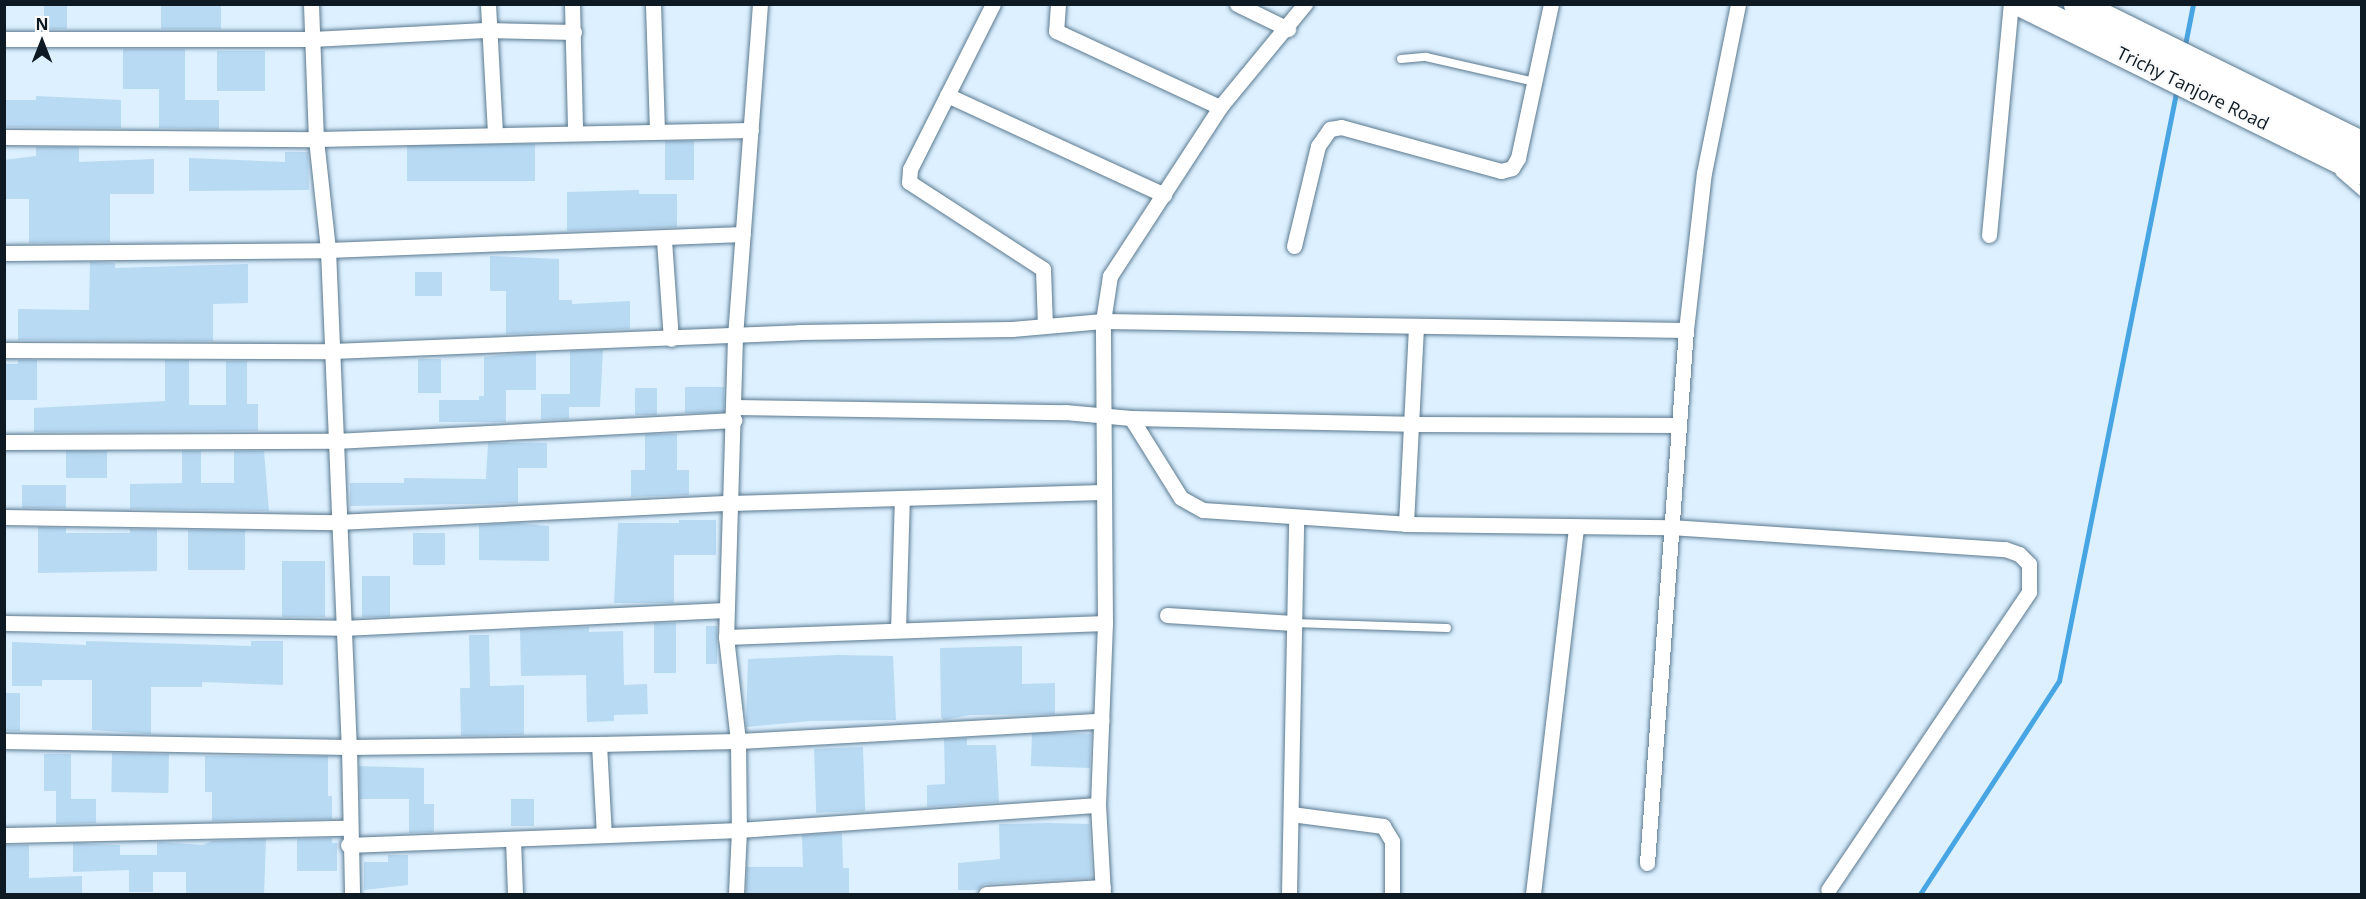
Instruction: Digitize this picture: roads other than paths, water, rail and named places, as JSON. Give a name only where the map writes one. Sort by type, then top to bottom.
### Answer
[{"type":"highway","name":"Trichy Tanjore Road","points":[[2023,4],[2085,17],[2231,80],[2361,145]]},
{"type":"highway","name":"Trichy Tanjore Road","points":[[2085,17],[2237,109],[2361,171]]},
{"type":"street","points":[[311,4],[316,139],[328,250],[337,522],[349,747],[350,828],[348,845],[352,894]]},
{"type":"street","points":[[488,4],[495,133]]},
{"type":"street","points":[[572,4],[575,131]]},
{"type":"street","points":[[652,4],[657,130]]},
{"type":"street","points":[[736,894],[739,830],[738,741],[726,637],[726,610],[735,337],[760,4]]},
{"type":"street","points":[[993,4],[910,169],[909,182],[1043,269],[1042,326]]},
{"type":"street","points":[[1058,4],[1056,31],[1220,107]]},
{"type":"street","points":[[1237,4],[1288,28]]},
{"type":"street","points":[[986,894],[1103,891],[1098,805],[1105,623],[1103,321],[1110,276],[1220,107],[1288,28],[1305,4]]},
{"type":"street","points":[[1294,246],[1318,146],[1330,129],[1341,127],[1501,171],[1512,168],[1518,158],[1551,4]]},
{"type":"street","points":[[1647,863],[1686,330],[1704,173],[1738,4]]},
{"type":"street","points":[[1989,235],[2011,4]]},
{"type":"street","points":[[4,39],[312,39],[490,30],[574,32]]},
{"type":"street","points":[[947,96],[1164,195]]},
{"type":"street","points":[[4,137],[316,139],[575,131],[751,130]]},
{"type":"street","points":[[4,253],[328,250],[664,240],[744,220]]},
{"type":"street","points":[[664,240],[671,339]]},
{"type":"street","points":[[4,350],[332,351],[1012,329],[1103,321],[1686,330]]},
{"type":"street","points":[[1406,524],[1416,326]]},
{"type":"street","points":[[4,442],[335,441],[734,413],[1065,412],[1131,418],[1410,424],[1678,425]]},
{"type":"street","points":[[1131,418],[1167,480],[1188,505],[1238,514],[1406,524],[1576,529],[1670,527],[2005,549],[2019,554],[2029,564],[2029,592],[1828,890]]},
{"type":"street","points":[[4,517],[337,522],[730,503],[1103,492]]},
{"type":"street","points":[[898,630],[902,498]]},
{"type":"street","points":[[1288,894],[1296,518]]},
{"type":"street","points":[[1533,894],[1576,529]]},
{"type":"street","points":[[4,623],[342,628],[726,610]]},
{"type":"street","points":[[1167,615],[1293,623]]},
{"type":"street","points":[[726,637],[1105,623]]},
{"type":"street","points":[[4,741],[349,747],[599,744],[738,741],[1101,721]]},
{"type":"street","points":[[599,744],[604,835]]},
{"type":"street","points":[[348,845],[739,830],[1098,805]]},
{"type":"street","points":[[1291,814],[1383,826],[1392,841],[1392,894]]},
{"type":"street","points":[[4,835],[350,828]]},
{"type":"street","points":[[513,839],[515,894]]},
{"type":"lane","points":[[1401,59],[1426,57],[1534,82]]},
{"type":"lane","points":[[2311,146],[2361,192]]},
{"type":"lane","points":[[1293,623],[1447,628]]},
{"type":"waterway","points":[[2184,50],[2193,4]]},
{"type":"waterway","points":[[1920,894],[2059,681],[2177,88]]}]
